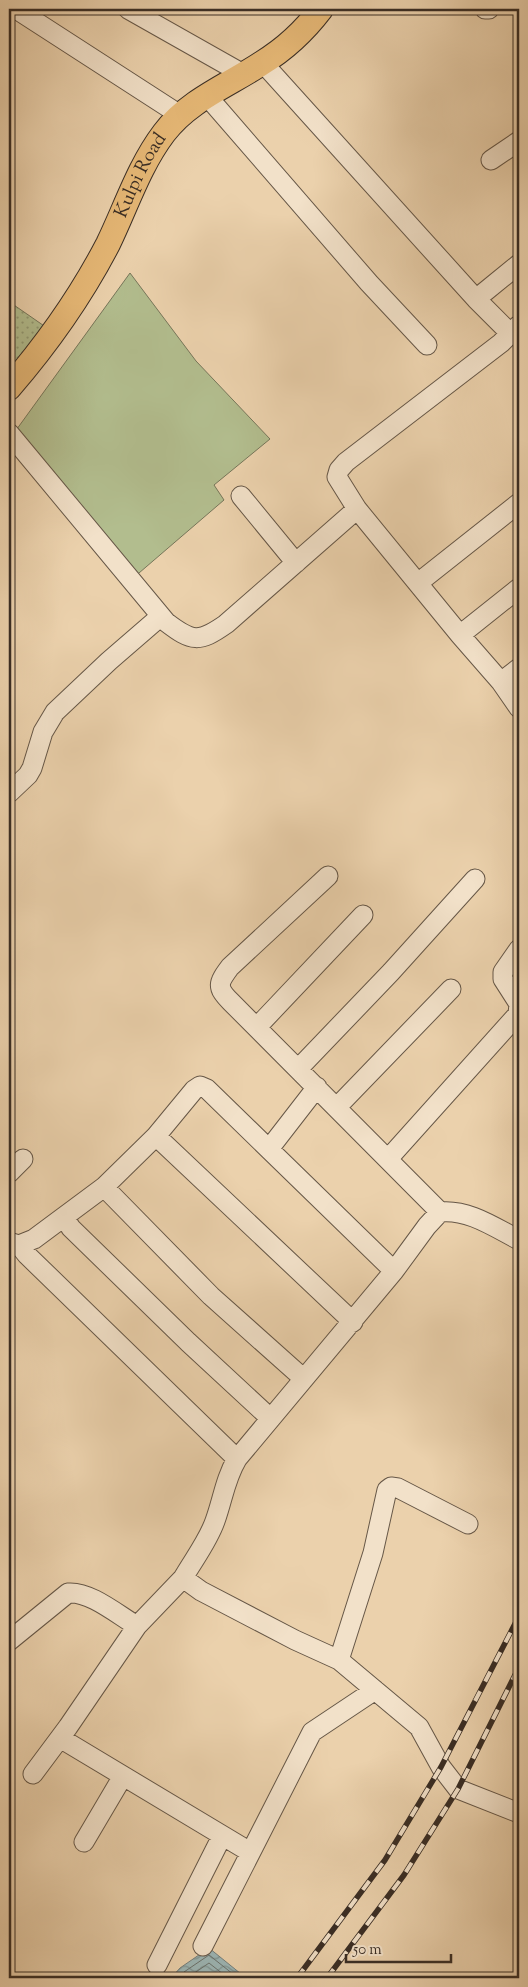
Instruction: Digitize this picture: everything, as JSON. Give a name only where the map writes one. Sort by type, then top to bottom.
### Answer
[{"type":"main road","name":"Kulpi Road","points":[[14,375],[62,319],[93,271],[152,152],[164,132],[180,116],[207,96],[282,49],[304,29],[320,9]]},
{"type":"street","points":[[16,9],[180,116]]},
{"type":"street","points":[[128,9],[253,68],[476,299],[514,329],[501,343],[346,462],[339,470],[337,477],[357,509],[501,682],[519,708]]},
{"type":"street","points":[[207,96],[368,283],[426,345]]},
{"type":"street","points":[[491,160],[519,141]]},
{"type":"street","points":[[476,299],[519,264]]},
{"type":"street","points":[[9,433],[166,622],[184,636],[195,639],[212,634],[226,624],[357,509]]},
{"type":"street","points":[[241,496],[296,563]]},
{"type":"street","points":[[418,583],[519,503]]},
{"type":"street","points":[[460,635],[519,588]]},
{"type":"street","points":[[9,793],[28,775],[32,768],[43,732],[55,712],[109,660],[161,616]]},
{"type":"street","points":[[501,682],[519,668]]},
{"type":"street","points":[[328,876],[230,967],[221,979],[220,987],[223,994],[440,1212]]},
{"type":"street","points":[[298,1068],[391,972],[475,879]]},
{"type":"street","points":[[257,1027],[363,915]]},
{"type":"street","points":[[388,1159],[519,1014],[519,1004],[503,979],[503,972],[519,949]]},
{"type":"street","points":[[337,1107],[451,989]]},
{"type":"street","points":[[14,1244],[34,1239],[104,1187],[156,1136],[194,1090],[200,1086],[207,1090],[269,1149],[394,1272]]},
{"type":"street","points":[[269,1149],[316,1087]]},
{"type":"street","points":[[156,1136],[353,1322]]},
{"type":"street","points":[[9,1173],[23,1159]]},
{"type":"street","points":[[104,1187],[211,1296],[304,1380]]},
{"type":"street","points":[[33,1774],[137,1626],[183,1578],[208,1538],[216,1520],[227,1478],[236,1459],[394,1272],[427,1226],[440,1212],[454,1211],[468,1215],[519,1240]]},
{"type":"street","points":[[64,1217],[71,1228],[188,1342],[270,1418]]},
{"type":"street","points":[[14,1244],[236,1459]]},
{"type":"street","points":[[338,1660],[373,1553],[387,1490],[391,1487],[398,1488],[468,1524]]},
{"type":"street","points":[[183,1578],[201,1591],[338,1660],[419,1727],[442,1767],[458,1789],[519,1813]]},
{"type":"street","points":[[9,1641],[68,1593],[78,1592],[89,1597],[137,1626]]},
{"type":"street","points":[[203,1946],[312,1732],[375,1690]]},
{"type":"street","points":[[60,1738],[250,1852]]},
{"type":"street","points":[[84,1842],[123,1776]]},
{"type":"street","points":[[157,1965],[222,1836]]},
{"type":"green space","points":[[130,273],[196,361],[270,439],[214,485],[224,500],[132,579],[14,433]]},
{"type":"green space","points":[[11,303],[50,330],[13,365],[9,363],[9,306]]},
{"type":"water","points":[[209,1948],[246,1978],[171,1978],[180,1968]]},
{"type":"railway","points":[[297,1978],[385,1860],[441,1767],[519,1616]]},
{"type":"railway","points":[[327,1978],[404,1875],[458,1789],[519,1667]]}]
